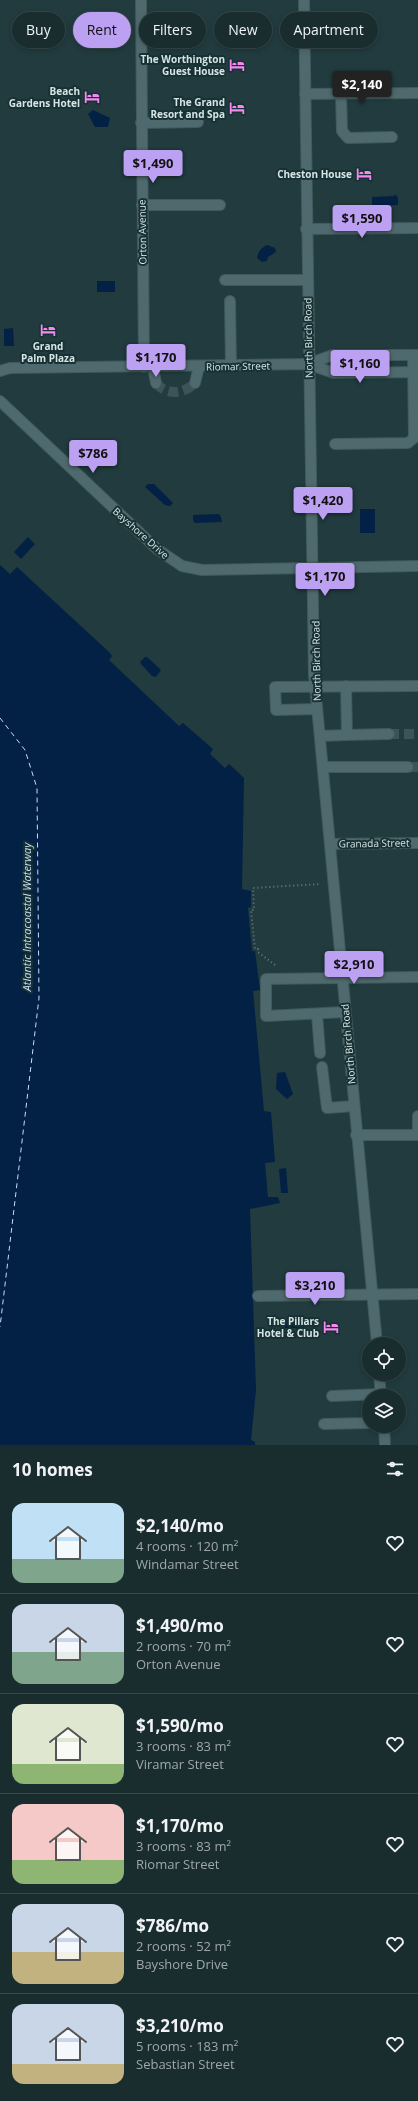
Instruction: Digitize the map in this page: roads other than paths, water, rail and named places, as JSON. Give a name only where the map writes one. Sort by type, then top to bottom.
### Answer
[{"type":"street","name":"Orton Avenue","points":[[141,0],[142,206],[148,367],[156,383]]},
{"type":"street","name":"North Birch Road","points":[[304,0],[308,364],[315,686],[356,1135],[376,1337]]},
{"type":"street","points":[[305,94],[418,93]]},
{"type":"street","points":[[341,94],[342,131],[344,135],[348,138],[392,137]]},
{"type":"street","points":[[141,123],[198,122]]},
{"type":"street","points":[[142,206],[220,205]]},
{"type":"street","points":[[306,229],[418,228]]},
{"type":"street","points":[[225,280],[307,280]]},
{"type":"street","points":[[230,301],[231,366]]},
{"type":"street","name":"Riomar Street","points":[[0,371],[10,368],[308,364],[334,355],[416,355]]},
{"type":"street","points":[[335,444],[412,442],[414,438],[416,355]]},
{"type":"street","name":"Riomar Street","points":[[308,364],[334,373],[416,372]]},
{"type":"street","points":[[195,383],[199,366]]},
{"type":"street","name":"Bayshore Drive","points":[[2,406],[157,549],[178,564],[192,569],[202,570],[418,566]]},
{"type":"street","points":[[346,686],[347,735]]},
{"type":"street","points":[[317,709],[276,710],[275,687],[418,686]]},
{"type":"street","points":[[320,736],[389,734]]},
{"type":"street","points":[[323,768],[408,767]]},
{"type":"street","name":"Granada Street","points":[[330,844],[418,843]]},
{"type":"street","points":[[345,1012],[266,1016],[266,979],[418,977]]},
{"type":"street","points":[[317,1014],[320,1053]]},
{"type":"street","points":[[322,1067],[326,1108],[354,1106]]},
{"type":"street","points":[[356,1135],[418,1135],[418,1116]]},
{"type":"street","points":[[258,1296],[418,1294]]},
{"type":"street","points":[[332,1396],[362,1395]]},
{"type":"street","points":[[324,1424],[362,1422]]},
{"type":"street","points":[[384,1433],[385,1445]]},
{"type":"water","points":[[93,110],[110,118],[108,127],[95,127],[88,114]]},
{"type":"water","points":[[395,194],[398,198],[398,205],[372,206],[372,197],[394,196]]},
{"type":"water","points":[[267,245],[275,248],[276,252],[268,257],[267,261],[262,262],[257,258],[257,256],[261,249]]},
{"type":"water","points":[[97,281],[115,281],[115,292],[97,292]]},
{"type":"water","points":[[13,328],[14,346],[4,346],[4,329]]},
{"type":"water","points":[[148,484],[154,484],[173,503],[170,506],[165,505],[145,487]]},
{"type":"water","points":[[360,509],[375,509],[375,533],[360,533]]},
{"type":"water","points":[[219,514],[222,522],[195,523],[193,520],[193,515]]},
{"type":"water","points":[[28,537],[35,544],[21,559],[14,552]]},
{"type":"water","name":"Atlantic Intracoastal Waterway","points":[[0,565],[10,574],[17,567],[109,652],[112,656],[109,660],[179,726],[183,723],[213,749],[210,754],[225,768],[229,764],[244,778],[242,889],[251,891],[251,907],[248,908],[252,951],[255,951],[260,990],[253,991],[264,1111],[271,1112],[275,1162],[265,1163],[268,1197],[278,1197],[280,1203],[250,1209],[256,1390],[251,1440],[255,1442],[255,1445],[0,1445]]},
{"type":"water","points":[[147,657],[161,670],[156,677],[152,676],[141,664],[140,662]]},
{"type":"water","points":[[285,1072],[293,1094],[287,1099],[276,1089],[277,1073]]},
{"type":"water","points":[[286,1168],[288,1193],[281,1193],[279,1169]]},
{"type":"water","points":[[297,1318],[303,1321],[305,1326],[302,1330],[285,1328],[284,1324],[289,1320]]},
{"type":"tunnel","points":[[156,383],[160,387],[170,392],[181,391],[191,387],[195,383]]},
{"type":"tunnel","points":[[389,734],[418,734]]},
{"type":"tunnel","points":[[408,767],[418,767]]},
{"type":"place","name":"The Worthington Guest House","points":[[237,65]]},
{"type":"place","name":"Beach Gardens Hotel","points":[[92,97]]},
{"type":"place","name":"The Grand Resort and Spa","points":[[237,108]]},
{"type":"place","name":"Cheston House","points":[[364,174]]},
{"type":"place","name":"Grand Palm Plaza","points":[[48,330]]},
{"type":"place","name":"The Pillars Hotel & Club","points":[[331,1327]]}]
